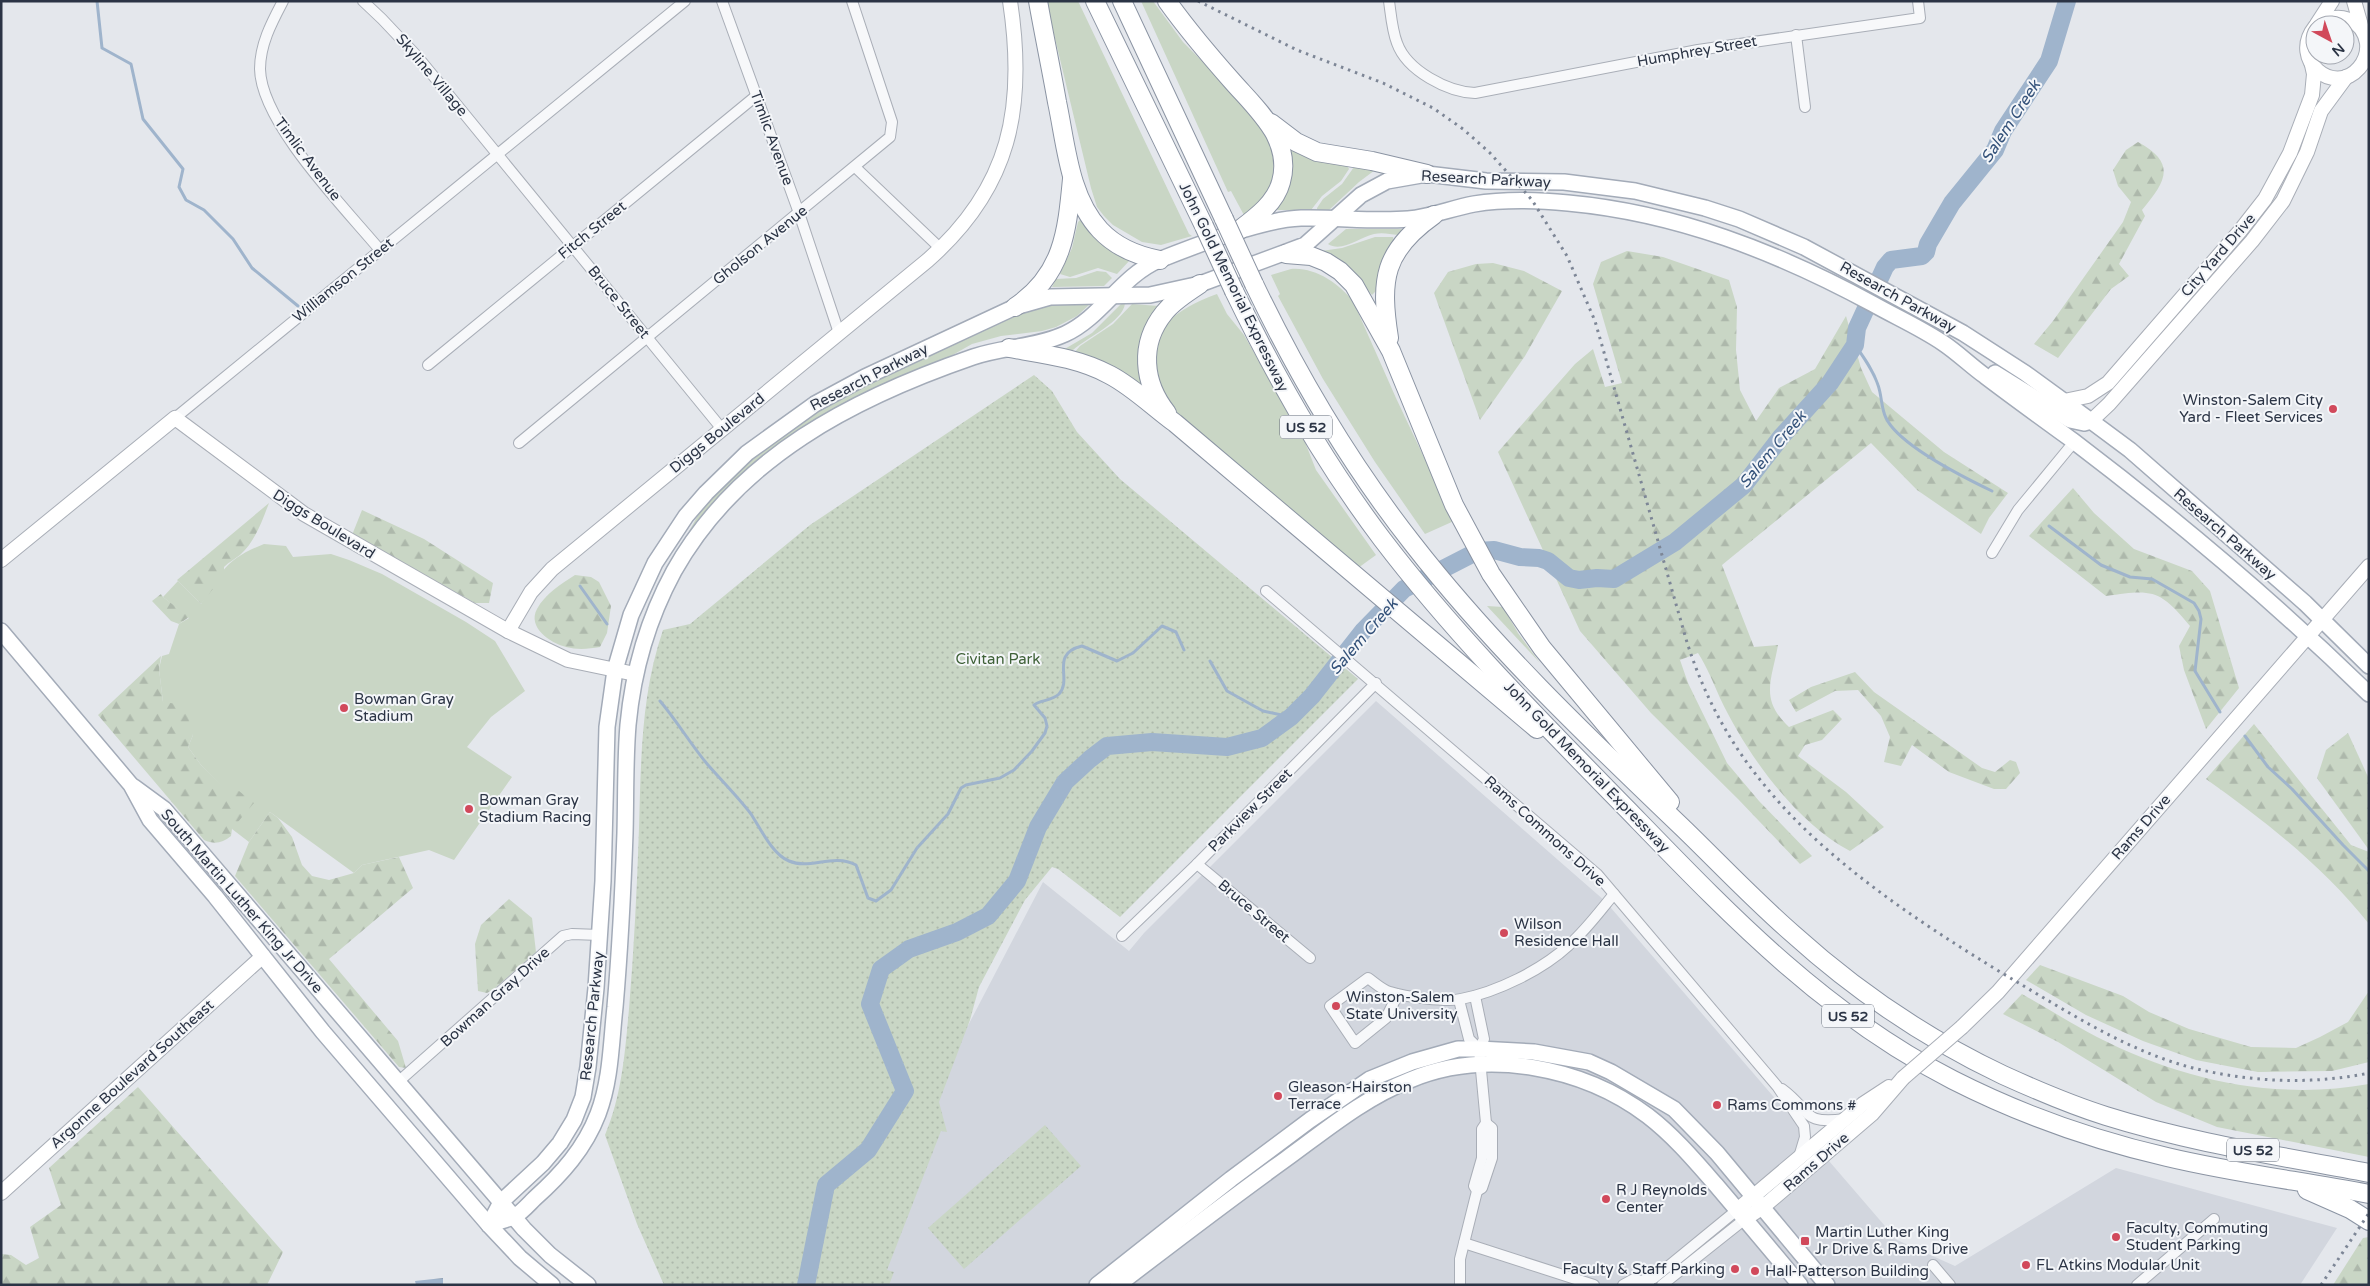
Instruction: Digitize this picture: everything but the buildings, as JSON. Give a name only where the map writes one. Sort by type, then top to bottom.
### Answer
[{"type":"highway","points":[[1038,1],[1072,178],[1089,214],[1107,237],[1133,252],[1160,260]]},
{"type":"highway","name":"John Gold Memorial Expressway","points":[[1096,1],[1268,358],[1302,420],[1360,509],[1444,616],[1619,801],[1779,961],[1857,1023],[1921,1063],[1988,1096],[2096,1138],[2168,1158],[2281,1180],[2369,1194]]},
{"type":"highway","name":"John Gold Memorial Expressway","points":[[1122,1],[1286,349],[1320,409],[1357,468],[1413,545],[1464,607],[1634,782],[1791,933],[1848,980],[1928,1034],[1999,1073],[2068,1103],[2138,1126],[2209,1142],[2369,1172]]},
{"type":"highway","points":[[1167,1],[1204,50],[1264,118],[1274,132],[1282,152],[1281,183],[1265,208],[1234,234]]},
{"type":"highway","points":[[1264,118],[1296,142],[1317,152],[1372,160],[1427,174]]},
{"type":"highway","points":[[1015,307],[1038,288],[1057,260],[1066,232],[1072,178]]},
{"type":"highway","points":[[1391,351],[1384,296],[1387,274],[1394,254],[1403,242],[1434,215]]},
{"type":"highway","points":[[1286,254],[1318,258],[1348,277],[1391,351],[1444,483],[1464,526],[1506,598],[1542,648],[1724,868]]},
{"type":"highway","points":[[1175,423],[1158,400],[1150,382],[1146,364],[1148,346],[1154,328],[1164,313],[1200,284]]},
{"type":"highway","points":[[1009,348],[1070,360],[1100,370],[1120,381],[1175,423],[1490,688],[1619,801]]},
{"type":"highway","points":[[2281,1180],[2332,1201],[2369,1221]]},
{"type":"main road","name":"Diggs Boulevard","points":[[508,631],[531,592],[552,569],[941,248],[969,218],[1000,162],[1010,131],[1016,74],[1010,1]]},
{"type":"main road","points":[[2323,15],[2332,1]]},
{"type":"main road","points":[[2348,76],[2357,71],[2366,56],[2366,36],[2354,1]]},
{"type":"main road","points":[[2355,24],[2366,36]]},
{"type":"main road","points":[[2312,65],[2320,73],[2329,77],[2348,76],[2369,71]]},
{"type":"main road","name":"City Yard Drive","points":[[2064,401],[2088,396],[2108,383],[2256,212],[2290,153],[2312,95],[2314,74],[2312,65]]},
{"type":"main road","name":"City Yard Drive","points":[[2092,421],[2110,404],[2270,219],[2283,201],[2301,166],[2321,111],[2348,76]]},
{"type":"main road","name":"Research Parkway","points":[[489,1225],[500,1202],[552,1153],[567,1131],[578,1108],[588,1067],[600,935],[607,727],[615,670],[631,615],[655,563],[686,516],[725,473],[769,436],[824,399],[865,377],[1015,307],[1050,297],[1150,294],[1200,284],[1286,254],[1305,245],[1361,195],[1378,185],[1398,178],[1427,174],[1486,181],[1564,182],[1635,191],[1670,198],[1764,228],[1840,265],[1994,352],[2092,421],[2137,457],[2322,620],[2369,666]]},
{"type":"main road","name":"Research Parkway","points":[[489,1225],[514,1217],[558,1177],[577,1155],[592,1129],[604,1095],[609,1070],[616,990],[623,882],[628,728],[635,674],[650,622],[678,565],[703,528],[721,506],[760,469],[811,431],[874,395],[978,355],[1045,341],[1072,331],[1086,321],[1136,273],[1160,260],[1234,234],[1292,219],[1401,220],[1434,215],[1479,204],[1529,201],[1631,211],[1699,227],[1732,238],[1831,281],[1946,345],[2177,522],[2308,636],[2369,694]]},
{"type":"main road","points":[[1946,345],[2017,385],[2070,420],[2084,423],[2092,421]]},
{"type":"main road","name":"Diggs Boulevard","points":[[175,418],[299,511],[508,631],[568,660],[635,674]]},
{"type":"main road","name":"Williamson Street","points":[[1,560],[175,418]]},
{"type":"main road","name":"Rams Drive","points":[[1759,1202],[1798,1159],[1863,1104],[1903,1078],[1962,1027],[1998,992],[2369,566]]},
{"type":"main road","points":[[1,631],[131,785]]},
{"type":"main road","name":"South Martin Luther King Jr Drive","points":[[131,785],[150,820],[215,896],[323,1032],[489,1225],[520,1258],[552,1285]]},
{"type":"main road","name":"South Martin Luther King Jr Drive","points":[[131,785],[164,809],[500,1202],[550,1255],[588,1285]]},
{"type":"main road","points":[[263,956],[267,954],[274,955],[336,1010]]},
{"type":"main road","name":"Argonne Boulevard Southeast","points":[[1,1193],[263,956]]},
{"type":"main road","points":[[1096,1285],[1231,1179],[1310,1120],[1370,1079],[1412,1062],[1458,1049],[1534,1052],[1589,1062],[1611,1072],[1674,1109],[1717,1153],[1827,1285]]},
{"type":"main road","points":[[1118,1285],[1241,1190],[1372,1099],[1409,1080],[1440,1069],[1504,1065],[1543,1069],[1596,1085],[1620,1097],[1650,1118],[1671,1136],[1741,1214],[1800,1285]]},
{"type":"main road","name":"Rams Drive","points":[[1759,1202],[1872,1114],[1903,1078]]},
{"type":"main road","points":[[1741,1214],[1759,1202]]},
{"type":"street","name":"Timlic Avenue","points":[[283,1],[264,43],[261,56],[262,84],[266,101],[280,125],[307,161],[380,250]]},
{"type":"street","name":"Skyline Village","points":[[363,1],[382,18],[417,56],[497,153]]},
{"type":"street","name":"Williamson Street","points":[[175,418],[685,1]]},
{"type":"street","name":"Timlic Avenue","points":[[722,1],[799,213],[839,333]]},
{"type":"street","name":"Gholson Avenue","points":[[518,443],[886,142],[893,129],[852,1]]},
{"type":"street","name":"Humphrey Street","points":[[1389,1],[1397,45],[1408,60],[1436,82],[1462,93],[1475,93],[1698,50],[1920,18],[1918,1]]},
{"type":"street","points":[[1796,36],[1804,107]]},
{"type":"street","name":"Fitch Street","points":[[428,365],[756,96]]},
{"type":"street","name":"Bruce Street","points":[[497,153],[722,428]]},
{"type":"street","points":[[856,167],[941,248]]},
{"type":"street","points":[[1992,553],[2018,510],[2074,442]]},
{"type":"street","name":"Rams Commons Drive","points":[[1266,591],[1358,667],[1575,854],[1614,894],[1778,1086]]},
{"type":"street","name":"Parkview Street","points":[[1122,936],[1197,864],[1376,683]]},
{"type":"street","name":"Bruce Street","points":[[1197,864],[1310,958]]},
{"type":"street","points":[[1398,994],[1386,1018],[1355,1042],[1330,1006],[1368,978],[1388,992],[1459,1000],[1518,979],[1540,967],[1569,946],[1614,894]]},
{"type":"street","name":"Bowman Gray Drive","points":[[398,1082],[563,936],[572,934],[600,935]]},
{"type":"street","points":[[1460,1285],[1460,1259],[1477,1190],[1482,1188],[1484,1170],[1493,1149],[1492,1128],[1486,1123],[1480,1066],[1479,1049],[1484,1039],[1474,996]]},
{"type":"street","points":[[1459,1000],[1469,1039],[1479,1049]]},
{"type":"street","points":[[1778,1086],[1812,1118],[1826,1121],[1846,1119]]},
{"type":"street","points":[[1778,1086],[1805,1129],[1805,1140],[1798,1159]]},
{"type":"street","points":[[1622,1285],[1634,1279],[1647,1282],[1654,1278],[1741,1214]]},
{"type":"street","points":[[1662,1285],[1741,1214]]},
{"type":"street","points":[[2137,1285],[2214,1219]]},
{"type":"street","points":[[1464,1243],[1594,1285]]},
{"type":"street","points":[[1933,1265],[1950,1285]]},
{"type":"shaded area","name":"Winston-Salem State University","points":[[1376,701],[1605,901],[1897,1240],[1955,1266],[2116,1168],[2337,1228],[2300,1285],[868,1285],[950,1060],[1043,882],[1129,951],[1144,933]]},
{"type":"green space","points":[[1046,1],[1078,1],[1189,234],[1192,236],[1161,245],[1142,242],[1113,225],[1097,207]]},
{"type":"green space","points":[[1141,1],[1153,1],[1183,42],[1211,70],[1264,130],[1272,144],[1277,167],[1275,177],[1264,197],[1245,217],[1231,191],[1228,192]]},
{"type":"green space","points":[[2138,142],[2151,150],[2159,158],[2164,174],[2157,191],[2142,210],[2145,216],[2119,264],[2129,276],[2111,289],[2058,358],[2034,344],[2053,321],[2123,222],[2131,202],[2118,186],[2113,170],[2126,150]]},
{"type":"green space","points":[[1288,147],[1347,165],[1349,169],[1341,181],[1322,196],[1311,210],[1277,210],[1281,200]]},
{"type":"green space","points":[[1354,167],[1375,170],[1329,210],[1317,211],[1323,199],[1342,184]]},
{"type":"green space","points":[[1081,219],[1130,260],[1117,274],[1098,268],[1070,277],[1060,274],[1072,248],[1078,222]]},
{"type":"green space","points":[[1346,229],[1402,230],[1398,235],[1374,234],[1345,246],[1339,247],[1328,244]]},
{"type":"green space","points":[[1375,237],[1393,237],[1394,241],[1379,276],[1376,291],[1372,295],[1351,270],[1321,251],[1342,248]]},
{"type":"green space","points":[[1627,251],[1663,257],[1729,280],[1737,307],[1736,350],[1740,390],[1756,421],[1779,388],[1815,369],[1846,316],[1861,368],[1872,392],[1944,452],[2008,493],[1989,518],[1981,534],[1917,490],[1871,443],[1722,565],[1754,647],[1778,645],[1770,689],[1774,707],[1780,717],[1789,727],[1833,710],[1842,719],[1822,740],[1805,745],[1798,756],[1846,792],[1884,827],[1850,851],[1810,823],[1774,784],[1758,763],[1731,719],[1698,653],[1680,660],[1688,683],[1727,763],[1759,801],[1812,856],[1800,864],[1738,799],[1651,713],[1580,631],[1498,452],[1575,364],[1593,349],[1605,387],[1622,383],[1593,284],[1601,262]]},
{"type":"green space","points":[[1493,263],[1524,271],[1562,291],[1525,356],[1480,420],[1434,293],[1448,272],[1476,264]]},
{"type":"green space","points":[[1291,269],[1309,271],[1333,282],[1353,301],[1454,521],[1425,534],[1375,462],[1323,379],[1278,296],[1280,294],[1271,275]]},
{"type":"green space","points":[[1097,271],[1106,272],[1112,278],[1104,286],[1052,287],[1056,279],[1076,278]]},
{"type":"green space","points":[[1217,294],[1227,314],[1244,335],[1305,442],[1316,470],[1376,555],[1358,568],[1179,415],[1161,393],[1157,380],[1154,346],[1162,328],[1179,313],[1199,301]]},
{"type":"green space","points":[[1091,303],[1077,316],[1056,327],[1042,331],[1001,336],[972,344],[935,365],[834,411],[691,538],[687,535],[703,506],[749,460],[820,409],[864,385],[1023,312],[1059,304]]},
{"type":"green space","points":[[1125,303],[1123,310],[1111,323],[1070,353],[1063,350],[1092,333],[1121,304]]},
{"type":"green space","points":[[1132,304],[1159,306],[1148,394],[1074,353],[1080,346],[1113,324]]},
{"type":"green space","name":"Civitan Park","points":[[1034,375],[1052,391],[1077,432],[1120,479],[1358,679],[1120,917],[1058,869],[1052,867],[1025,900],[979,987],[970,1020],[939,1102],[947,1132],[941,1131],[887,1270],[894,1272],[889,1285],[664,1285],[637,1224],[605,1135],[619,1089],[624,1057],[634,941],[640,777],[646,703],[650,678],[663,630],[690,624],[810,525]]},
{"type":"green space","points":[[2073,488],[2094,513],[2134,549],[2192,571],[2210,591],[2239,688],[2206,729],[2184,670],[2179,646],[2190,626],[2180,614],[2162,598],[2154,594],[2134,593],[2106,596],[2029,536]]},
{"type":"green space","points":[[269,503],[258,531],[250,544],[240,555],[224,567],[224,575],[201,604],[177,580]]},
{"type":"green space","points":[[362,510],[424,539],[493,583],[489,603],[475,603],[352,535]]},
{"type":"green space","name":"Bowman Gray Stadium","points":[[264,544],[286,546],[293,557],[331,554],[349,560],[382,574],[466,622],[495,641],[525,691],[491,717],[467,747],[512,777],[454,860],[429,850],[362,865],[354,873],[270,812],[249,842],[232,829],[239,792],[229,793],[201,765],[188,747],[193,735],[163,702],[159,669],[162,656],[169,654],[179,624],[189,618],[163,597],[178,581],[201,604],[226,567],[241,555]]},
{"type":"green space","points":[[575,575],[591,577],[599,582],[611,606],[607,633],[600,647],[579,649],[560,645],[547,638],[535,622],[537,609],[544,599]]},
{"type":"green space","points":[[161,594],[189,617],[179,624],[171,621],[152,601]]},
{"type":"green space","points":[[1487,606],[1503,607],[1518,633],[1540,663]]},
{"type":"green space","points":[[161,656],[159,669],[163,702],[185,705],[193,735],[188,747],[201,765],[229,792],[239,791],[254,803],[232,829],[231,836],[221,842],[215,843],[204,840],[98,715]]},
{"type":"green space","points":[[1855,672],[1874,692],[1982,768],[1995,772],[2010,760],[2016,762],[2020,773],[2006,789],[1994,789],[1949,772],[1912,745],[1901,766],[1884,762],[1890,737],[1881,716],[1858,690],[1835,691],[1796,712],[1789,700],[1811,687]]},
{"type":"green space","points":[[2254,724],[2351,845],[2369,852],[2369,924],[2332,883],[2292,845],[2206,779]]},
{"type":"green space","points":[[2348,733],[2369,779],[2369,850],[2317,778],[2326,750]]},
{"type":"green space","points":[[270,812],[278,818],[292,837],[302,865],[312,876],[329,880],[354,873],[362,865],[399,857],[413,888],[329,959],[398,1041],[406,1068],[399,1067],[235,876],[249,842]]},
{"type":"green space","points":[[509,899],[532,918],[536,952],[494,989],[487,993],[478,991],[475,944],[481,925]]},
{"type":"green space","points":[[2040,965],[2123,996],[2149,1012],[2189,1029],[2251,1047],[2296,1048],[2320,1037],[2348,1022],[2369,991],[2369,1062],[2332,1071],[2258,1072],[2196,1060],[2143,1041],[2086,1015],[2026,980]]},
{"type":"green space","points":[[2022,994],[2097,1037],[2129,1052],[2195,1075],[2229,1083],[2299,1090],[2334,1089],[2369,1084],[2369,1157],[2217,1127],[2156,1102],[2058,1042],[2003,1014]]},
{"type":"green space","points":[[138,1087],[283,1252],[267,1285],[1,1285],[1,1254],[11,1255],[26,1265],[39,1258],[30,1227],[61,1205],[49,1168]]},
{"type":"green space","points":[[1045,1125],[1081,1166],[964,1269],[928,1228]]},
{"type":"green space","points":[[2369,1237],[2369,1285],[2333,1285],[2363,1238]]},
{"type":"water","points":[[443,1278],[443,1285],[416,1285],[415,1281]]},
{"type":"waterway","points":[[97,1],[102,48],[131,64],[143,119],[183,169],[179,187],[186,200],[204,210],[233,239],[252,268],[298,306]]},
{"type":"waterway","name":"Salem Creek","points":[[806,1285],[826,1185],[868,1150],[905,1091],[870,1004],[881,969],[909,949],[957,932],[988,916],[1017,881],[1038,827],[1065,782],[1107,746],[1152,742],[1227,747],[1262,738],[1291,717],[1312,696],[1363,631],[1404,589],[1478,551],[1494,550],[1520,557],[1539,558],[1548,561],[1569,578],[1579,580],[1614,579],[1675,542],[1744,485],[1781,437],[1830,383],[1855,345],[1857,328],[1885,267],[1891,260],[1922,256],[1926,252],[1928,244],[1952,203],[1995,150],[2003,131],[2049,61],[2067,1]]},
{"type":"waterway","points":[[1855,345],[1874,374],[1884,414],[1893,428],[1918,450],[1992,491]]},
{"type":"waterway","points":[[2049,526],[2101,565],[2130,577],[2152,579],[2194,603],[2201,619],[2195,671],[2220,712]]},
{"type":"waterway","points":[[580,586],[607,624]]},
{"type":"waterway","points":[[660,701],[708,765],[741,801],[767,840],[783,858],[805,864],[839,861],[856,865],[868,898],[876,901],[891,890],[917,848],[948,814],[961,788],[966,785],[1000,778],[1014,770],[1032,751],[1045,733],[1047,726],[1045,718],[1034,705],[1059,694],[1063,688],[1064,661],[1066,655],[1072,650],[1082,646],[1117,661],[1133,653],[1162,626],[1176,632],[1184,650]]},
{"type":"waterway","points":[[1210,661],[1227,691],[1263,711],[1291,717]]},
{"type":"waterway","points":[[2245,736],[2268,767],[2292,789],[2369,871]]},
{"type":"railway","points":[[1198,1],[1297,50],[1383,83],[1433,108],[1463,129],[1490,153],[1532,200],[1567,256],[1595,321],[1686,639],[1700,679],[1718,717],[1740,753],[1766,787],[1821,844],[1885,896],[1954,943],[2083,1021],[2148,1053],[2193,1068],[2258,1079],[2325,1079],[2369,1073]]},
{"type":"railway","points":[[2321,1285],[2369,1213]]},
{"type":"place","name":"Winston-Salem City Yard - Fleet Services","points":[[2333,409]]},
{"type":"place","name":"Bowman Gray Stadium","points":[[344,708]]},
{"type":"place","name":"Bowman Gray Stadium Racing","points":[[469,809]]},
{"type":"place","name":"Wilson Residence Hall","points":[[1504,933]]},
{"type":"place","name":"Winston-Salem State University","points":[[1336,1006]]},
{"type":"place","name":"Gleason-Hairston Terrace","points":[[1278,1096]]},
{"type":"place","name":"Rams Commons #","points":[[1717,1105]]},
{"type":"place","name":"R J Reynolds Center","points":[[1606,1199]]},
{"type":"place","name":"Faculty, Commuting Student Parking","points":[[2116,1237]]},
{"type":"place","name":"Martin Luther King Jr Drive & Rams Drive","points":[[1805,1241]]},
{"type":"place","name":"FL Atkins Modular Unit","points":[[2026,1265]]},
{"type":"place","name":"Faculty & Staff Parking","points":[[1735,1269]]},
{"type":"place","name":"Hall-Patterson Building","points":[[1755,1271]]}]
